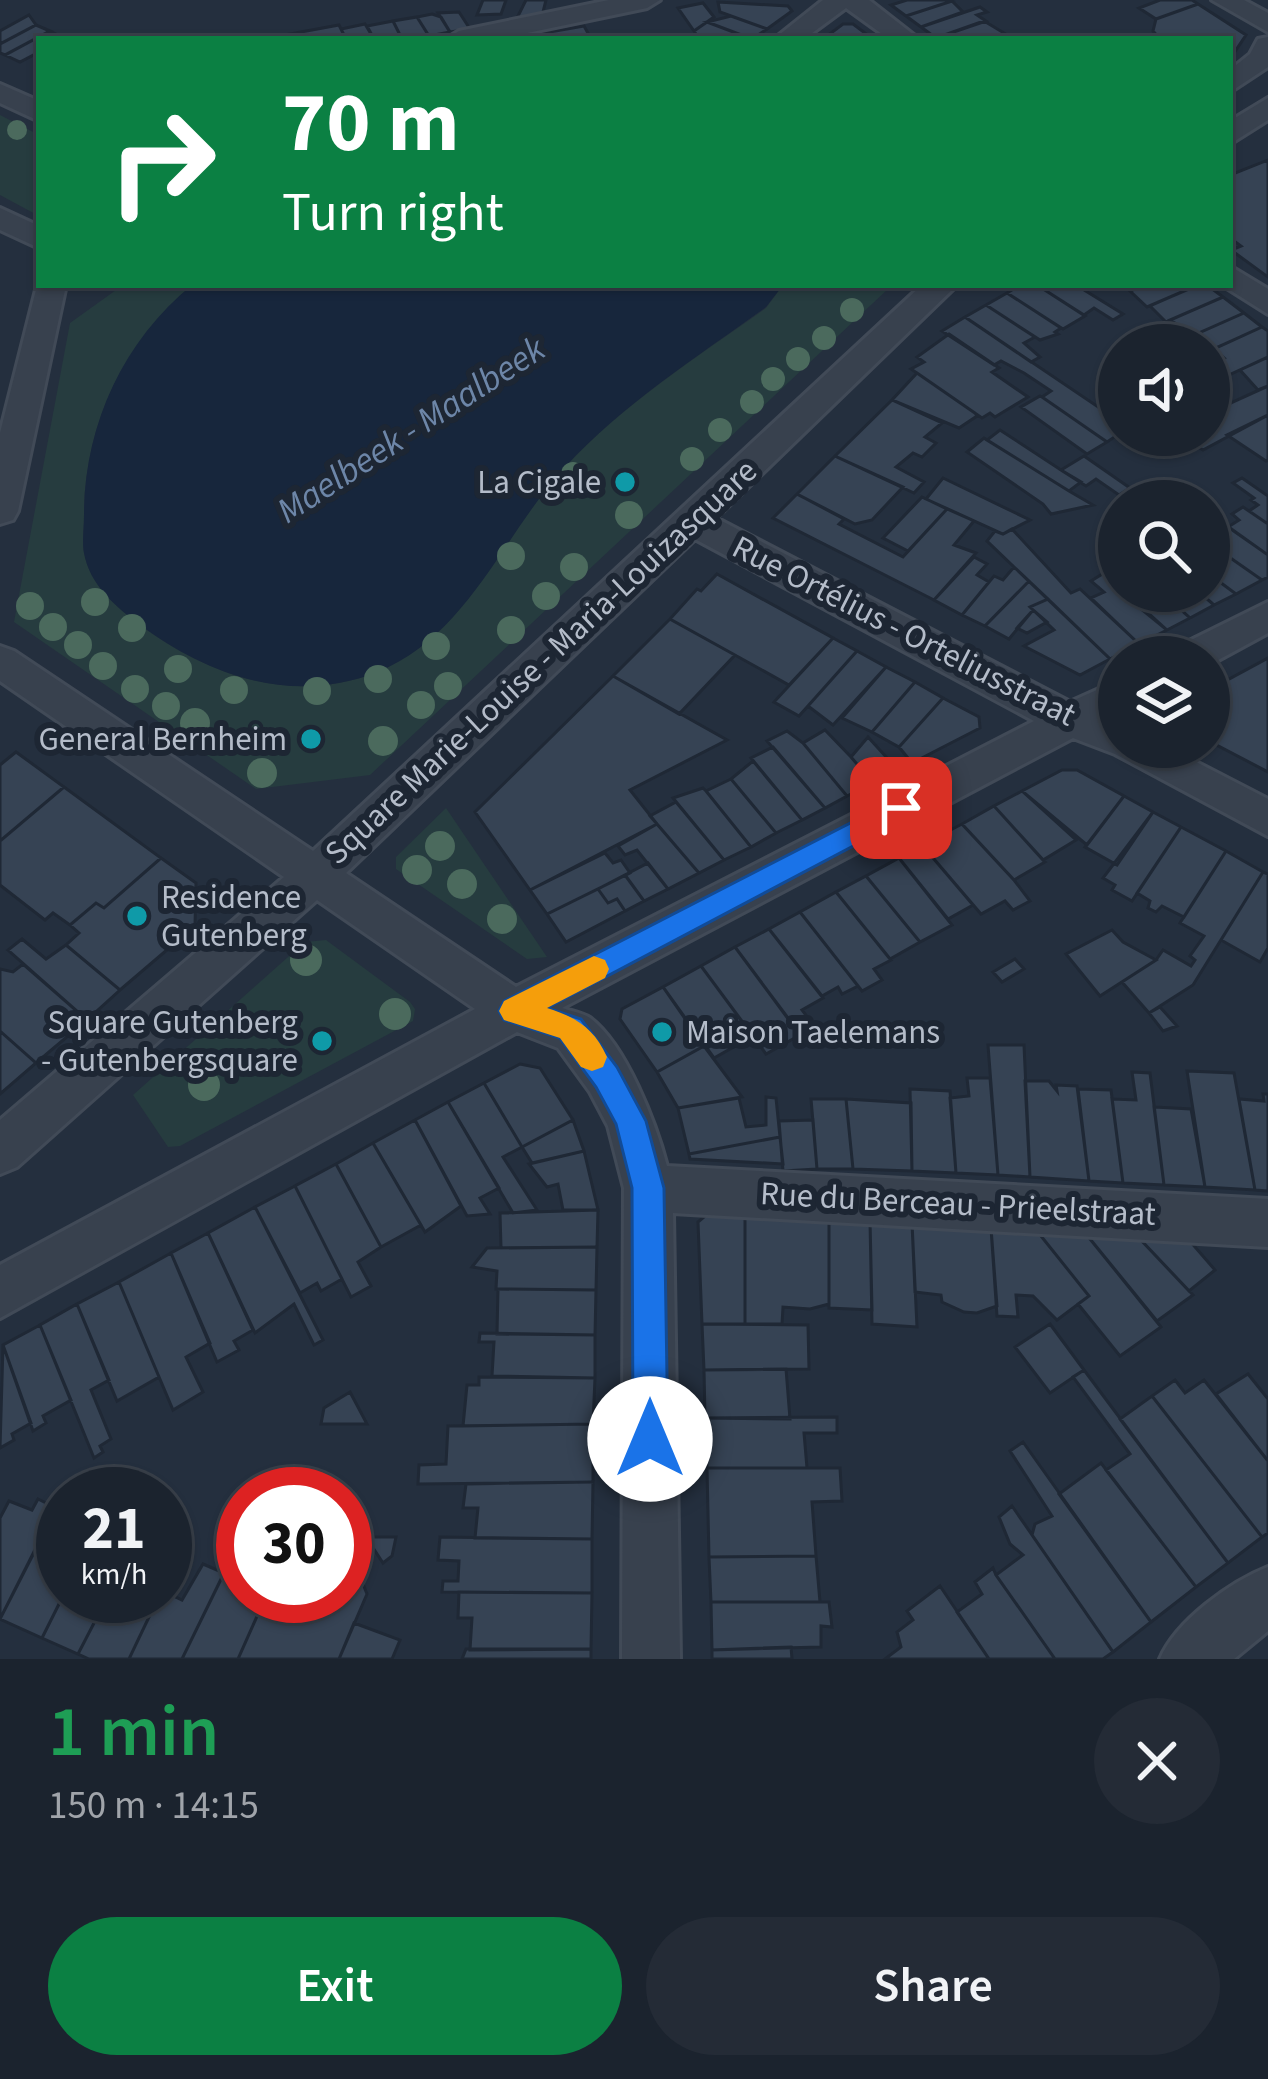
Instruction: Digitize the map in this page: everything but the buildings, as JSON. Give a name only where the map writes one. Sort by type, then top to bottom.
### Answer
[{"type":"street","points":[[473,36],[647,0]]},
{"type":"street","points":[[791,36],[840,0]]},
{"type":"street","points":[[852,0],[902,36]]},
{"type":"street","points":[[1226,0],[1268,25]]},
{"type":"street","points":[[1233,82],[1262,58],[1268,45]]},
{"type":"street","points":[[0,92],[36,110]]},
{"type":"street","points":[[1233,133],[1268,106]]},
{"type":"street","points":[[0,218],[36,236]]},
{"type":"street","points":[[1233,278],[1268,304]]},
{"type":"street","name":"Square Marie-Louise - Maria-Louizasquare","points":[[0,661],[316,875],[938,288]]},
{"type":"street","points":[[0,511],[47,295]]},
{"type":"street","name":"Rue Ortélius - Orteliusstraat","points":[[690,520],[1098,731]]},
{"type":"street","points":[[1230,636],[1268,616]]},
{"type":"street","points":[[0,1292],[514,1011],[1098,706]]},
{"type":"street","points":[[1171,768],[1268,819]]},
{"type":"street","points":[[0,1151],[316,875],[514,1011],[574,1034],[631,1121],[648,1188],[651,1659]]},
{"type":"street","name":"Rue du Berceau - Prieelstraat","points":[[648,1188],[1268,1223]]},
{"type":"street","points":[[1189,1659],[1268,1595]]},
{"type":"green space","points":[[0,115],[36,133],[36,214],[0,195]]},
{"type":"green space","points":[[119,288],[189,288],[146,333],[100,419],[91,450],[84,516],[83,549],[92,575],[130,617],[193,658],[252,680],[314,686],[377,672],[409,656],[436,634],[482,581],[566,466],[661,382],[766,308],[781,288],[888,289],[370,775],[256,789],[14,622],[70,323]]},
{"type":"green space","points":[[446,808],[547,957],[527,959],[396,869],[396,857]]},
{"type":"green space","name":"Square Gutenberg - Gutenbergsquare","points":[[326,940],[410,1002],[415,1009],[413,1021],[180,1146],[168,1147],[133,1095],[305,942]]},
{"type":"water","name":"Maelbeek - Maalbeek","points":[[189,288],[781,288],[766,307],[611,422],[566,466],[482,581],[436,634],[409,656],[377,672],[314,686],[252,680],[193,658],[121,609],[97,585],[87,564],[83,544],[86,484],[100,419],[127,360]]},
{"type":"slow traffic","points":[[592,1057],[570,1028],[514,1011],[594,969]]},
{"type":"place","name":"La Cigale","points":[[625,482]]},
{"type":"place","name":"General Bernheim","points":[[311,739]]},
{"type":"place","name":"Residence Gutenberg","points":[[137,916]]},
{"type":"place","name":"Maison Taelemans","points":[[662,1032]]},
{"type":"place","name":"Square Gutenberg - Gutenbergsquare","points":[[322,1041]]},
{"type":"route","points":[[650,1439],[648,1188],[631,1121],[607,1077],[570,1028],[514,1011],[901,808]]}]
